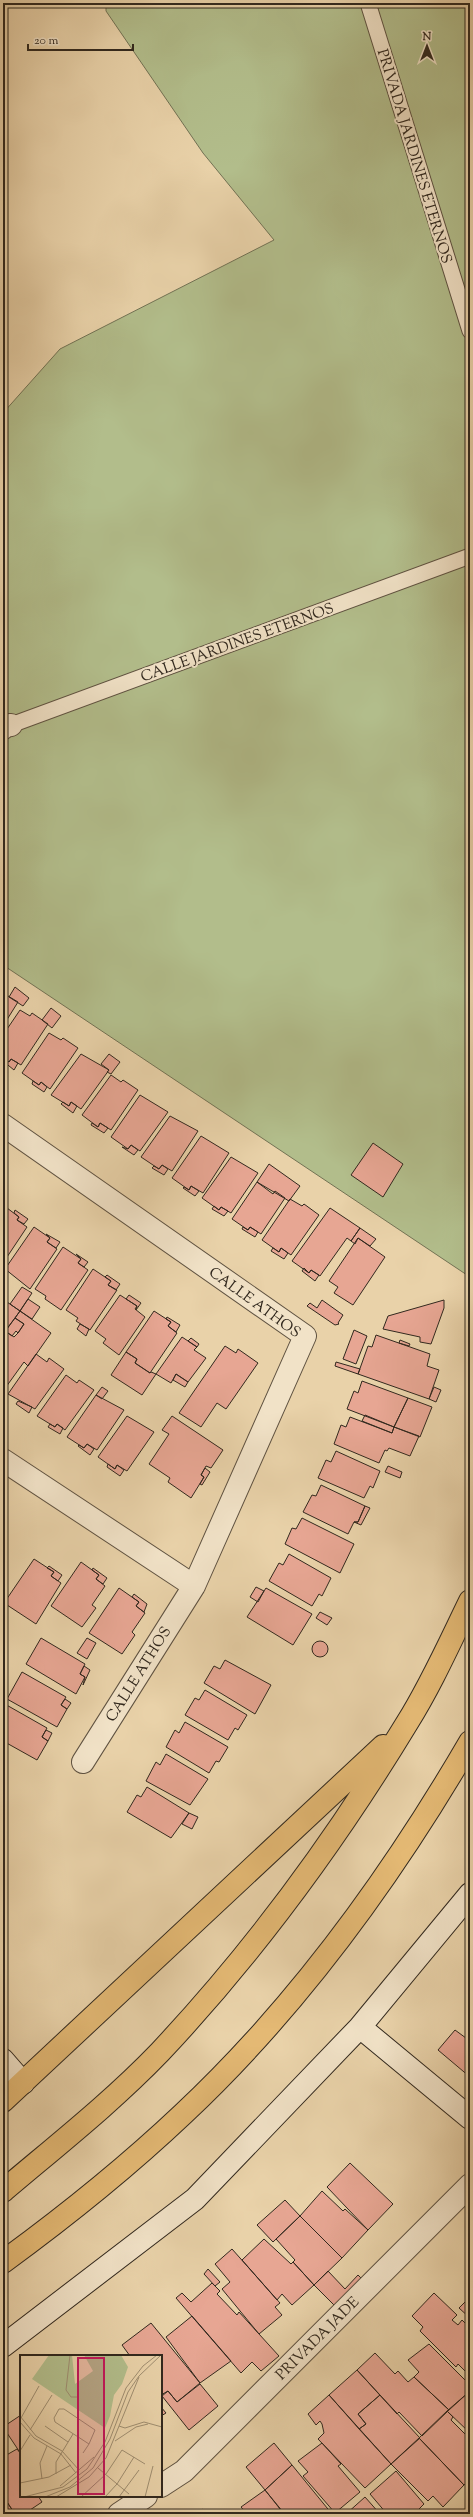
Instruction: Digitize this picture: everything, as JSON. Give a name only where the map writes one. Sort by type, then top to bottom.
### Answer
[{"type":"highway","points":[[3,2191],[76,2130],[159,2052],[253,1946],[327,1846],[408,1722],[470,1601]]},
{"type":"highway","points":[[3,2101],[408,1722]]},
{"type":"highway","points":[[3,2262],[72,2212],[184,2114],[268,2026],[340,1938],[374,1889],[470,1742]]},
{"type":"street","name":"CALLE ATHOS","points":[[3,1125],[305,1336],[194,1586],[83,1762]]},
{"type":"street","points":[[3,1460],[194,1586]]},
{"type":"street","points":[[3,2346],[195,2199],[360,2027],[470,1894]]},
{"type":"street","points":[[360,2027],[470,2118]]},
{"type":"street","points":[[3,2060],[23,2083]]},
{"type":"street","name":"PRIVADA JADE","points":[[162,2485],[184,2471],[470,2186]]},
{"type":"street","points":[[119,2514],[144,2497]]},
{"type":"lane","name":"PRIVADA JARDINES ETERNOS","points":[[368,3],[470,331]]},
{"type":"lane","name":"CALLE JARDINES ETERNOS","points":[[6,728],[470,556]]},
{"type":"green space","points":[[106,3],[470,3],[470,1277],[3,965],[3,413],[60,349],[274,240],[203,153],[106,11]]},
{"type":"building","points":[[15,987],[29,998],[23,1006],[9,997]]},
{"type":"building","points":[[3,993],[18,1002],[3,1026]]},
{"type":"building","points":[[51,1008],[61,1016],[52,1028],[42,1020]]},
{"type":"building","points":[[20,1010],[30,1016],[32,1013],[48,1024],[21,1065],[11,1059],[9,1062],[3,1057],[3,1035]]},
{"type":"building","points":[[49,1033],[61,1040],[63,1038],[78,1048],[50,1089],[41,1082],[39,1085],[22,1073]]},
{"type":"building","points":[[81,1054],[109,1070],[81,1109],[71,1102],[69,1106],[51,1095]]},
{"type":"building","points":[[109,1054],[120,1062],[111,1074],[107,1072],[109,1070],[101,1064]]},
{"type":"building","points":[[3,1057],[9,1062],[11,1059],[18,1063],[14,1070],[3,1061]]},
{"type":"building","points":[[111,1075],[121,1082],[123,1080],[138,1090],[111,1130],[100,1123],[98,1127],[82,1115]]},
{"type":"building","points":[[33,1081],[39,1085],[41,1082],[47,1087],[44,1092],[32,1084]]},
{"type":"building","points":[[140,1095],[168,1112],[140,1151],[131,1145],[128,1149],[111,1137]]},
{"type":"building","points":[[63,1102],[69,1106],[71,1102],[77,1106],[73,1113],[61,1104]]},
{"type":"building","points":[[170,1116],[198,1131],[172,1171],[162,1165],[159,1169],[141,1157]]},
{"type":"building","points":[[92,1123],[98,1127],[100,1123],[108,1128],[104,1133],[91,1125]]},
{"type":"building","points":[[201,1136],[229,1153],[203,1193],[191,1186],[189,1190],[172,1178]]},
{"type":"building","points":[[373,1143],[403,1164],[383,1197],[351,1175]]},
{"type":"building","points":[[131,1145],[138,1150],[134,1155],[122,1147],[128,1149]]},
{"type":"building","points":[[231,1157],[258,1173],[231,1213],[221,1207],[219,1210],[202,1198]]},
{"type":"building","points":[[269,1164],[300,1186],[289,1201],[257,1182]]},
{"type":"building","points":[[162,1165],[168,1169],[164,1175],[152,1168],[154,1166],[159,1169]]},
{"type":"building","points":[[257,1182],[273,1194],[275,1191],[285,1198],[261,1234],[250,1227],[248,1230],[232,1219]]},
{"type":"building","points":[[191,1186],[199,1191],[195,1196],[183,1188],[184,1187],[189,1190]]},
{"type":"building","points":[[290,1199],[302,1206],[304,1204],[319,1215],[291,1255],[281,1248],[279,1252],[262,1240]]},
{"type":"building","points":[[3,1205],[19,1217],[17,1220],[27,1227],[3,1263]]},
{"type":"building","points":[[214,1206],[219,1210],[221,1207],[228,1211],[224,1216],[212,1209]]},
{"type":"building","points":[[330,1208],[360,1228],[351,1241],[347,1238],[320,1276],[311,1270],[309,1273],[292,1261]]},
{"type":"building","points":[[15,1210],[28,1219],[24,1224],[17,1220],[19,1217],[14,1213]]},
{"type":"building","points":[[34,1227],[50,1238],[47,1242],[57,1249],[30,1289],[5,1269]]},
{"type":"building","points":[[243,1227],[248,1230],[250,1227],[258,1232],[255,1237],[242,1229]]},
{"type":"building","points":[[360,1228],[376,1239],[370,1246],[358,1238],[355,1244],[351,1241]]},
{"type":"building","points":[[46,1234],[60,1242],[56,1248],[47,1242],[50,1238]]},
{"type":"building","points":[[358,1238],[385,1257],[353,1305],[334,1293],[338,1287],[329,1281]]},
{"type":"building","points":[[63,1247],[81,1259],[78,1263],[88,1270],[61,1310],[45,1299],[46,1296],[35,1289]]},
{"type":"building","points":[[273,1248],[279,1252],[281,1248],[288,1253],[284,1259],[271,1251]]},
{"type":"building","points":[[76,1254],[88,1262],[84,1267],[78,1263],[81,1259]]},
{"type":"building","points":[[304,1268],[309,1273],[311,1270],[319,1275],[315,1281],[302,1271]]},
{"type":"building","points":[[93,1269],[111,1281],[108,1285],[117,1290],[90,1330],[76,1321],[78,1318],[66,1310]]},
{"type":"building","points":[[107,1275],[120,1284],[116,1290],[108,1285],[111,1281],[105,1277]]},
{"type":"building","points":[[22,1287],[32,1293],[20,1311],[10,1304]]},
{"type":"building","points":[[120,1295],[137,1306],[135,1309],[145,1317],[119,1355],[103,1343],[106,1339],[95,1331]]},
{"type":"building","points":[[129,1295],[141,1303],[136,1310],[137,1306],[126,1299]]},
{"type":"building","points":[[28,1299],[40,1307],[32,1319],[20,1311]]},
{"type":"building","points":[[322,1300],[343,1315],[338,1323],[339,1324],[335,1325],[307,1306],[310,1303],[317,1308]]},
{"type":"building","points":[[444,1300],[444,1308],[431,1344],[420,1342],[420,1337],[383,1329],[388,1316]]},
{"type":"building","points":[[7,1302],[20,1311],[7,1329],[3,1326],[3,1309]]},
{"type":"building","points":[[20,1311],[51,1333],[28,1366],[24,1362],[6,1387],[3,1385],[3,1335],[5,1331],[14,1337],[18,1333],[24,1324],[15,1318]]},
{"type":"building","points":[[154,1311],[171,1322],[168,1326],[177,1333],[150,1373],[135,1363],[137,1359],[126,1352]]},
{"type":"building","points":[[167,1317],[180,1325],[176,1332],[168,1326],[171,1322],[166,1319]]},
{"type":"building","points":[[15,1318],[24,1324],[18,1333],[16,1331],[12,1336],[5,1331]]},
{"type":"building","points":[[80,1324],[89,1329],[86,1336],[77,1329]]},
{"type":"building","points":[[354,1330],[367,1336],[356,1364],[343,1359]]},
{"type":"building","points":[[376,1335],[430,1354],[427,1366],[439,1370],[429,1399],[358,1374],[368,1346],[372,1347]]},
{"type":"building","points":[[182,1337],[197,1347],[194,1350],[206,1358],[188,1382],[176,1374],[171,1383],[156,1374]]},
{"type":"building","points":[[191,1338],[199,1344],[197,1347],[188,1341]]},
{"type":"building","points":[[400,1340],[410,1344],[409,1346],[399,1343]]},
{"type":"building","points":[[225,1346],[236,1353],[238,1349],[258,1363],[226,1409],[217,1403],[201,1427],[179,1413]]},
{"type":"building","points":[[126,1352],[137,1359],[135,1363],[150,1373],[156,1374],[142,1395],[111,1375]]},
{"type":"building","points":[[36,1354],[47,1362],[49,1358],[64,1369],[35,1409],[8,1394]]},
{"type":"building","points":[[336,1362],[360,1369],[358,1374],[335,1366]]},
{"type":"building","points":[[176,1374],[188,1382],[185,1387],[173,1380]]},
{"type":"building","points":[[66,1375],[77,1383],[79,1380],[94,1390],[65,1430],[57,1424],[55,1427],[37,1416]]},
{"type":"building","points":[[362,1381],[408,1398],[394,1427],[347,1409],[354,1391],[358,1393]]},
{"type":"building","points":[[102,1387],[108,1391],[102,1399],[96,1395]]},
{"type":"building","points":[[434,1387],[441,1390],[436,1402],[429,1399]]},
{"type":"building","points":[[96,1395],[124,1410],[97,1450],[87,1444],[84,1448],[67,1437]]},
{"type":"building","points":[[408,1398],[432,1407],[420,1437],[394,1427]]},
{"type":"building","points":[[18,1401],[32,1407],[29,1413],[16,1404]]},
{"type":"building","points":[[365,1415],[394,1427],[392,1433],[362,1421]]},
{"type":"building","points":[[127,1416],[154,1432],[127,1471],[117,1465],[115,1469],[98,1457]]},
{"type":"building","points":[[172,1416],[223,1450],[211,1468],[206,1466],[201,1475],[204,1477],[191,1498],[168,1482],[170,1478],[149,1464],[169,1434],[162,1430]]},
{"type":"building","points":[[350,1417],[392,1433],[394,1427],[419,1436],[410,1456],[389,1448],[387,1451],[385,1450],[379,1463],[334,1444],[341,1425],[346,1427]]},
{"type":"building","points":[[50,1424],[55,1427],[57,1424],[63,1428],[60,1434],[48,1427]]},
{"type":"building","points":[[87,1444],[94,1449],[90,1455],[78,1446],[79,1445],[84,1448]]},
{"type":"building","points":[[336,1451],[380,1471],[373,1488],[370,1486],[364,1498],[318,1478],[326,1460],[331,1462]]},
{"type":"building","points":[[108,1464],[115,1469],[117,1465],[124,1470],[120,1476],[107,1467]]},
{"type":"building","points":[[388,1466],[402,1472],[400,1478],[385,1472]]},
{"type":"building","points":[[205,1468],[210,1472],[202,1485],[200,1484],[204,1477],[201,1475]]},
{"type":"building","points":[[321,1485],[365,1506],[358,1522],[354,1522],[348,1534],[303,1512],[312,1495],[316,1496]]},
{"type":"building","points":[[365,1506],[370,1508],[361,1525],[354,1522],[358,1522]]},
{"type":"building","points":[[302,1518],[354,1544],[340,1573],[285,1544],[292,1528],[296,1529]]},
{"type":"building","points":[[289,1554],[331,1578],[322,1596],[319,1594],[312,1606],[269,1581],[279,1563],[283,1565]]},
{"type":"building","points":[[34,1559],[54,1572],[51,1576],[61,1583],[36,1624],[4,1603]]},
{"type":"building","points":[[81,1562],[99,1575],[96,1579],[105,1586],[92,1605],[96,1608],[82,1627],[51,1606]]},
{"type":"building","points":[[49,1566],[62,1575],[58,1581],[51,1576],[54,1572],[47,1568]]},
{"type":"building","points":[[93,1568],[107,1578],[103,1584],[96,1579],[99,1575],[92,1570]]},
{"type":"building","points":[[256,1587],[264,1591],[258,1602],[250,1597]]},
{"type":"building","points":[[119,1588],[139,1602],[136,1606],[145,1613],[132,1632],[135,1635],[122,1654],[89,1633]]},
{"type":"building","points":[[266,1588],[312,1614],[293,1645],[247,1617]]},
{"type":"building","points":[[134,1594],[147,1604],[144,1612],[136,1606],[139,1602],[132,1597]]},
{"type":"building","points":[[320,1612],[332,1618],[327,1625],[316,1618]]},
{"type":"building","points":[[41,1638],[85,1664],[80,1674],[85,1677],[76,1694],[26,1664]]},
{"type":"building","points":[[87,1638],[96,1643],[87,1659],[77,1653]]},
{"type":"building","points":[[320,1641],[326,1643],[328,1649],[326,1655],[320,1657],[314,1655],[312,1649],[314,1643]]},
{"type":"building","points":[[225,1660],[271,1685],[255,1714],[204,1683],[214,1666],[220,1669]]},
{"type":"building","points":[[84,1666],[90,1670],[83,1685],[85,1677],[80,1674]]},
{"type":"building","points":[[22,1672],[66,1697],[61,1705],[67,1709],[57,1727],[7,1699]]},
{"type":"building","points":[[205,1690],[247,1715],[238,1730],[235,1728],[228,1740],[185,1715],[195,1698],[199,1700]]},
{"type":"building","points":[[65,1699],[71,1703],[67,1709],[61,1705]]},
{"type":"building","points":[[3,1703],[47,1728],[42,1737],[48,1741],[37,1760],[3,1741]]},
{"type":"building","points":[[185,1722],[228,1747],[219,1762],[216,1761],[209,1773],[166,1747],[175,1730],[179,1733]]},
{"type":"building","points":[[46,1730],[52,1733],[48,1741],[42,1737]]},
{"type":"building","points":[[166,1754],[208,1779],[190,1805],[146,1781],[156,1762],[160,1765]]},
{"type":"building","points":[[147,1787],[189,1813],[171,1838],[127,1812],[137,1795],[141,1797]]},
{"type":"building","points":[[189,1813],[198,1817],[192,1829],[182,1824]]},
{"type":"building","points":[[455,2030],[470,2041],[470,2077],[438,2050]]},
{"type":"building","points":[[350,2163],[393,2204],[368,2230],[327,2187]]},
{"type":"building","points":[[322,2191],[343,2211],[345,2209],[368,2230],[342,2258],[300,2216]]},
{"type":"building","points":[[285,2200],[300,2216],[273,2242],[257,2225]]},
{"type":"building","points":[[300,2216],[342,2258],[314,2285],[293,2262],[295,2260],[276,2239]]},
{"type":"building","points":[[264,2239],[291,2264],[293,2262],[314,2285],[292,2305],[282,2294],[277,2300],[242,2260]]},
{"type":"building","points":[[232,2249],[280,2303],[275,2307],[282,2315],[259,2334],[222,2289],[230,2282],[215,2264]]},
{"type":"building","points":[[208,2269],[220,2282],[215,2286],[204,2274]]},
{"type":"building","points":[[328,2271],[345,2289],[358,2275],[361,2278],[334,2305],[314,2285]]},
{"type":"building","points":[[212,2283],[220,2291],[217,2294],[237,2315],[239,2312],[279,2356],[261,2371],[252,2362],[241,2373],[176,2298],[182,2293],[191,2302]]},
{"type":"building","points":[[434,2293],[457,2315],[452,2320],[458,2325],[462,2320],[470,2328],[470,2376],[458,2364],[456,2367],[420,2331],[423,2327],[412,2316]]},
{"type":"building","points":[[470,2297],[470,2318],[459,2308]]},
{"type":"building","points":[[192,2316],[231,2361],[200,2383],[166,2337]]},
{"type":"building","points":[[470,2320],[470,2328],[466,2324]]},
{"type":"building","points":[[151,2323],[200,2383],[177,2402],[168,2391],[162,2394],[162,2355],[129,2355],[122,2345]]},
{"type":"building","points":[[429,2344],[470,2385],[470,2391],[449,2410],[414,2377],[419,2372],[408,2360]]},
{"type":"building","points":[[375,2353],[395,2374],[398,2371],[408,2382],[414,2377],[449,2410],[422,2436],[399,2412],[397,2414],[357,2370]]},
{"type":"building","points":[[357,2370],[380,2395],[358,2414],[366,2424],[359,2429],[329,2395]]},
{"type":"building","points":[[200,2384],[218,2406],[189,2430],[162,2396],[168,2391],[177,2402]]},
{"type":"building","points":[[470,2391],[470,2433],[447,2411]]},
{"type":"building","points":[[329,2395],[391,2464],[365,2488],[318,2439],[324,2433],[322,2424],[320,2421],[316,2425],[308,2414]]},
{"type":"building","points":[[380,2395],[420,2438],[391,2464],[359,2429],[366,2424],[358,2414]]},
{"type":"building","points":[[162,2408],[166,2413],[162,2415]]},
{"type":"building","points":[[447,2411],[453,2417],[451,2420],[470,2439],[470,2480],[464,2485],[419,2438]]},
{"type":"building","points":[[20,2416],[20,2452],[3,2427]]},
{"type":"building","points":[[419,2438],[464,2485],[443,2507],[433,2496],[428,2501],[391,2464]]},
{"type":"building","points":[[274,2443],[292,2465],[265,2490],[246,2467]]},
{"type":"building","points":[[322,2443],[341,2464],[338,2466],[360,2492],[335,2513],[303,2476],[308,2472],[298,2461]]},
{"type":"building","points":[[17,2449],[20,2453],[20,2497],[39,2497],[42,2502],[24,2514],[15,2514],[3,2496],[3,2457]]},
{"type":"building","points":[[292,2465],[332,2514],[284,2514],[265,2490]]},
{"type":"building","points":[[396,2471],[424,2504],[419,2509],[424,2514],[387,2514],[370,2494]]},
{"type":"building","points":[[265,2490],[283,2512],[247,2514],[241,2507]]},
{"type":"building","points":[[3,2496],[15,2514],[3,2514]]},
{"type":"building","points":[[365,2497],[380,2514],[346,2514]]},
{"type":"building","points":[[203,2509],[207,2514],[197,2514]]}]
